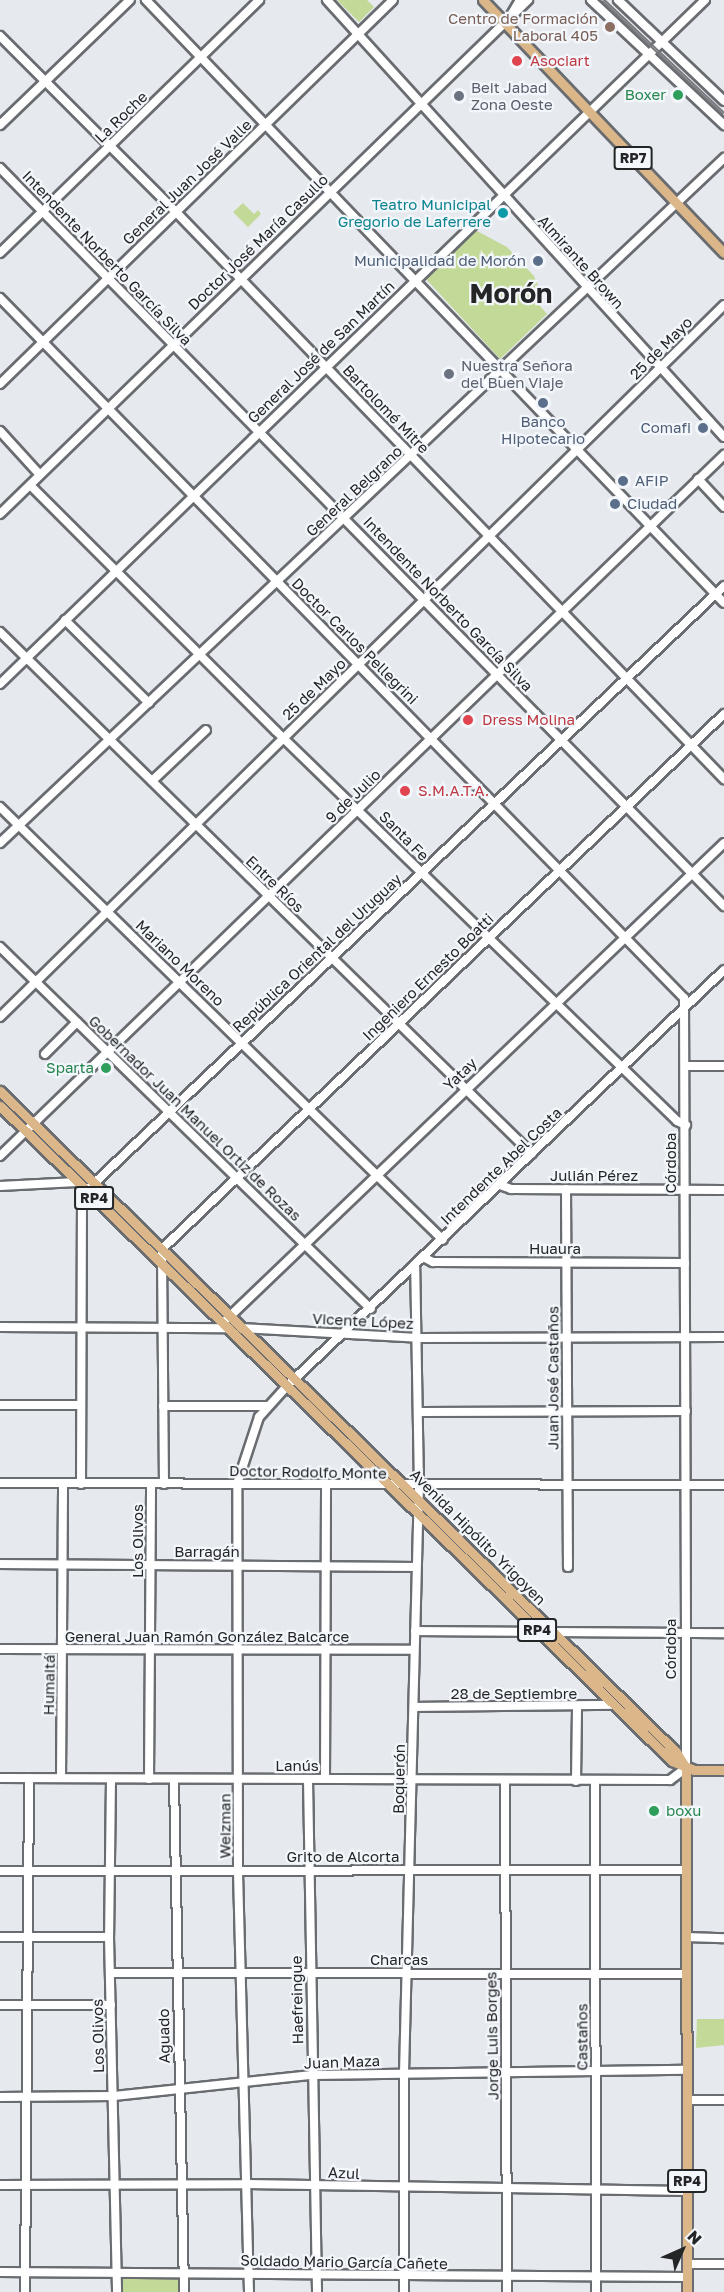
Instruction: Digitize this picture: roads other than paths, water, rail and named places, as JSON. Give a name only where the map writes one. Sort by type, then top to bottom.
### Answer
[{"type":"main road","name":"RP7","points":[[483,0],[508,20],[589,112],[724,254]]},
{"type":"main road","name":"Avenida Hipólito Yrigoyen","points":[[0,1091],[676,1752],[686,1768]]},
{"type":"main road","name":"Avenida Hipólito Yrigoyen","points":[[0,1106],[162,1264],[223,1327],[417,1511],[672,1761],[686,1768]]},
{"type":"main road","points":[[686,1768],[724,1770]]},
{"type":"main road","name":"Córdoba","points":[[686,1768],[687,2292]]},
{"type":"street","points":[[0,125],[130,0]]},
{"type":"street","points":[[146,0],[724,603]]},
{"type":"street","name":"La Roche","points":[[0,253],[259,0]]},
{"type":"street","name":"Almirante Brown","points":[[327,0],[586,288],[724,437]]},
{"type":"street","name":"General Juan José Valle","points":[[0,384],[393,0]]},
{"type":"street","name":"Doctor José María Casullo","points":[[508,20],[520,0]]},
{"type":"street","name":"Doctor José María Casullo","points":[[0,514],[172,344],[528,0]]},
{"type":"street","name":"Doctor José María Casullo","points":[[508,20],[518,15],[534,0]]},
{"type":"street","points":[[591,0],[651,52],[724,125]]},
{"type":"street","points":[[618,0],[724,101]]},
{"type":"street","name":"General José de San Martín","points":[[0,684],[501,194],[705,0]]},
{"type":"street","name":"Bartolomé Mitre","points":[[0,36],[176,212],[724,779]]},
{"type":"street","name":"General Belgrano","points":[[0,843],[724,158]]},
{"type":"street","name":"Intendente Norberto García Silva","points":[[0,168],[724,906]]},
{"type":"street","name":"Doctor Carlos Pellegrini","points":[[0,298],[684,998],[686,1007]]},
{"type":"street","name":"25 de Mayo","points":[[0,1017],[724,305]]},
{"type":"street","points":[[0,431],[40,475]]},
{"type":"street","name":"9 de Julio","points":[[0,1156],[724,455]]},
{"type":"street","points":[[698,479],[724,507]]},
{"type":"street","name":"Santa Fe","points":[[30,485],[199,656],[623,1068],[686,1125]]},
{"type":"street","name":"República Oriental del Uruguay","points":[[86,1191],[724,586]]},
{"type":"street","points":[[65,620],[149,703]]},
{"type":"street","name":"Entre Ríos","points":[[0,632],[532,1154]]},
{"type":"street","name":"Ingeniero Ernesto Boatti","points":[[162,1249],[724,714]]},
{"type":"street","points":[[152,782],[206,730]]},
{"type":"street","name":"Mariano Moreno","points":[[0,807],[443,1240]]},
{"type":"street","name":"Yatay","points":[[223,1327],[231,1315],[304,1243],[724,843]]},
{"type":"street","name":"Gobernador Juan Manuel Ortiz de Rozas","points":[[0,947],[371,1309]]},
{"type":"street","name":"Intendente Abel Costa","points":[[295,1378],[425,1258],[724,970]]},
{"type":"street","name":"Córdoba","points":[[686,1007],[686,1768]]},
{"type":"street","points":[[45,1054],[76,1022]]},
{"type":"street","points":[[686,1066],[724,1066]]},
{"type":"street","points":[[0,1185],[77,1182]]},
{"type":"street","name":"Julián Pérez","points":[[501,1185],[511,1190],[724,1190]]},
{"type":"street","name":"Juan José Castaños","points":[[566,1189],[568,1567]]},
{"type":"street","points":[[81,1484],[82,1203],[86,1191]]},
{"type":"street","points":[[162,1249],[164,1484]]},
{"type":"street","name":"Huaura","points":[[425,1258],[433,1262],[685,1263]]},
{"type":"street","name":"Boquerón","points":[[404,2292],[404,2073],[411,1871],[415,1567],[419,1486],[415,1267]]},
{"type":"street","name":"Vicente López","points":[[0,1327],[163,1329],[223,1327],[418,1338],[724,1337]]},
{"type":"street","name":"Weizman","points":[[249,2292],[238,1870],[237,1484],[267,1406],[295,1378]]},
{"type":"street","points":[[0,1405],[80,1405]]},
{"type":"street","points":[[163,1406],[267,1406]]},
{"type":"street","points":[[419,1412],[686,1411]]},
{"type":"street","name":"Doctor Rodolfo Monte","points":[[0,1483],[391,1486],[724,1485]]},
{"type":"street","name":"Humaitá","points":[[61,1778],[63,1484]]},
{"type":"street","name":"Los Olivos","points":[[149,1779],[151,1484]]},
{"type":"street","points":[[325,1779],[326,1485]]},
{"type":"street","name":"Barragán","points":[[0,1564],[415,1567]]},
{"type":"street","points":[[415,1631],[724,1633]]},
{"type":"street","name":"General Juan Ramón González Balcarce","points":[[0,1649],[414,1650]]},
{"type":"street","name":"28 de Septiembre","points":[[414,1707],[577,1708],[614,1705]]},
{"type":"street","points":[[576,1781],[577,1708]]},
{"type":"street","name":"Lanús","points":[[0,1778],[595,1782],[670,1780],[686,1768]]},
{"type":"street","points":[[25,2292],[26,1871],[29,1778]]},
{"type":"street","name":"Los Olivos","points":[[111,1779],[109,1937],[117,2292]]},
{"type":"street","name":"Aguado","points":[[174,1779],[180,2185],[184,2292]]},
{"type":"street","name":"Haefreingue","points":[[309,1779],[308,1871],[317,2292]]},
{"type":"street","name":"Jorge Luis Borges","points":[[505,1780],[507,2292]]},
{"type":"street","name":"Castaños","points":[[595,1782],[596,2292]]},
{"type":"street","name":"Grito de Alcorta","points":[[0,1871],[686,1870]]},
{"type":"street","points":[[0,1937],[109,1937]]},
{"type":"street","points":[[686,1937],[724,1938]]},
{"type":"street","name":"Charcas","points":[[111,1973],[686,1974]]},
{"type":"street","points":[[0,2005],[111,2005]]},
{"type":"street","name":"Juan Maza","points":[[0,2097],[114,2096],[312,2076],[687,2070]]},
{"type":"street","points":[[687,2100],[724,2100]]},
{"type":"street","name":"Azul","points":[[0,2185],[315,2184],[403,2189],[508,2191],[687,2191]]},
{"type":"street","points":[[687,2264],[724,2264]]},
{"type":"street","name":"Soldado Mario García Cañete","points":[[0,2272],[317,2273],[507,2278],[687,2277]]},
{"type":"railway","points":[[603,0],[724,114]]},
{"type":"place","name":"Centro de Formación Laboral 405","points":[[610,27]]},
{"type":"place","name":"Asociart","points":[[517,61]]},
{"type":"place","name":"Boxer","points":[[678,95]]},
{"type":"place","name":"Beit Jabad Zona Oeste","points":[[459,96]]},
{"type":"place","name":"Teatro Municipal Gregorio de Laferrere","points":[[503,213]]},
{"type":"place","name":"Municipalidad de Morón","points":[[538,261]]},
{"type":"place","name":"Nuestra Señora del Buen Viaje","points":[[449,374]]},
{"type":"place","name":"Banco Hipotecario","points":[[543,403]]},
{"type":"place","name":"Comafi","points":[[703,428]]},
{"type":"place","name":"AFIP","points":[[623,481]]},
{"type":"place","name":"Ciudad","points":[[615,504]]},
{"type":"place","name":"Dress Molina","points":[[468,720]]},
{"type":"place","name":"S.M.A.T.A.","points":[[405,791]]},
{"type":"place","name":"Sparta","points":[[106,1068]]},
{"type":"place","name":"boxu","points":[[654,1811]]},
{"type":"district","name":"Morón","points":[[511,294]]}]
